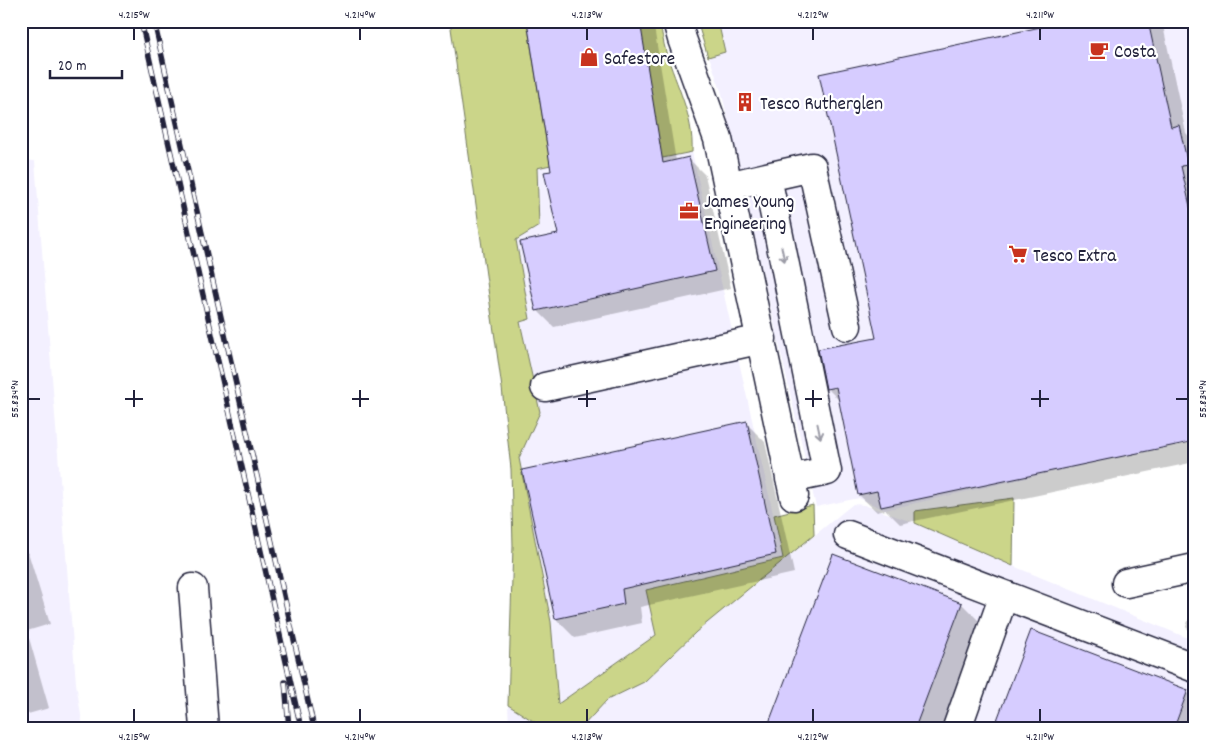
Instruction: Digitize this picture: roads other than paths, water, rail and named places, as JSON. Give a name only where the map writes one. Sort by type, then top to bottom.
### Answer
[{"type":"street","points":[[677,21],[712,119],[762,339],[792,487],[827,471],[767,177]]},
{"type":"street","points":[[728,186],[812,167],[847,326]]},
{"type":"street","points":[[545,387],[762,339]]},
{"type":"street","points":[[848,535],[1195,668]]},
{"type":"street","points":[[1126,583],[1195,568]]},
{"type":"street","points":[[193,588],[204,728]]},
{"type":"street","points":[[957,728],[1004,595]]},
{"type":"railway","points":[[141,21],[301,728]]},
{"type":"railway","points":[[154,21],[314,728]]},
{"type":"railway","points":[[285,682],[289,728]]},
{"type":"place","name":"Costa","points":[[1099,50]]},
{"type":"place","name":"Safestore","points":[[589,57]]},
{"type":"place","name":"Tesco Rutherglen","points":[[745,102]]},
{"type":"place","name":"James Young Engineering","points":[[689,211]]},
{"type":"place","name":"Tesco Extra","points":[[1018,254]]}]
